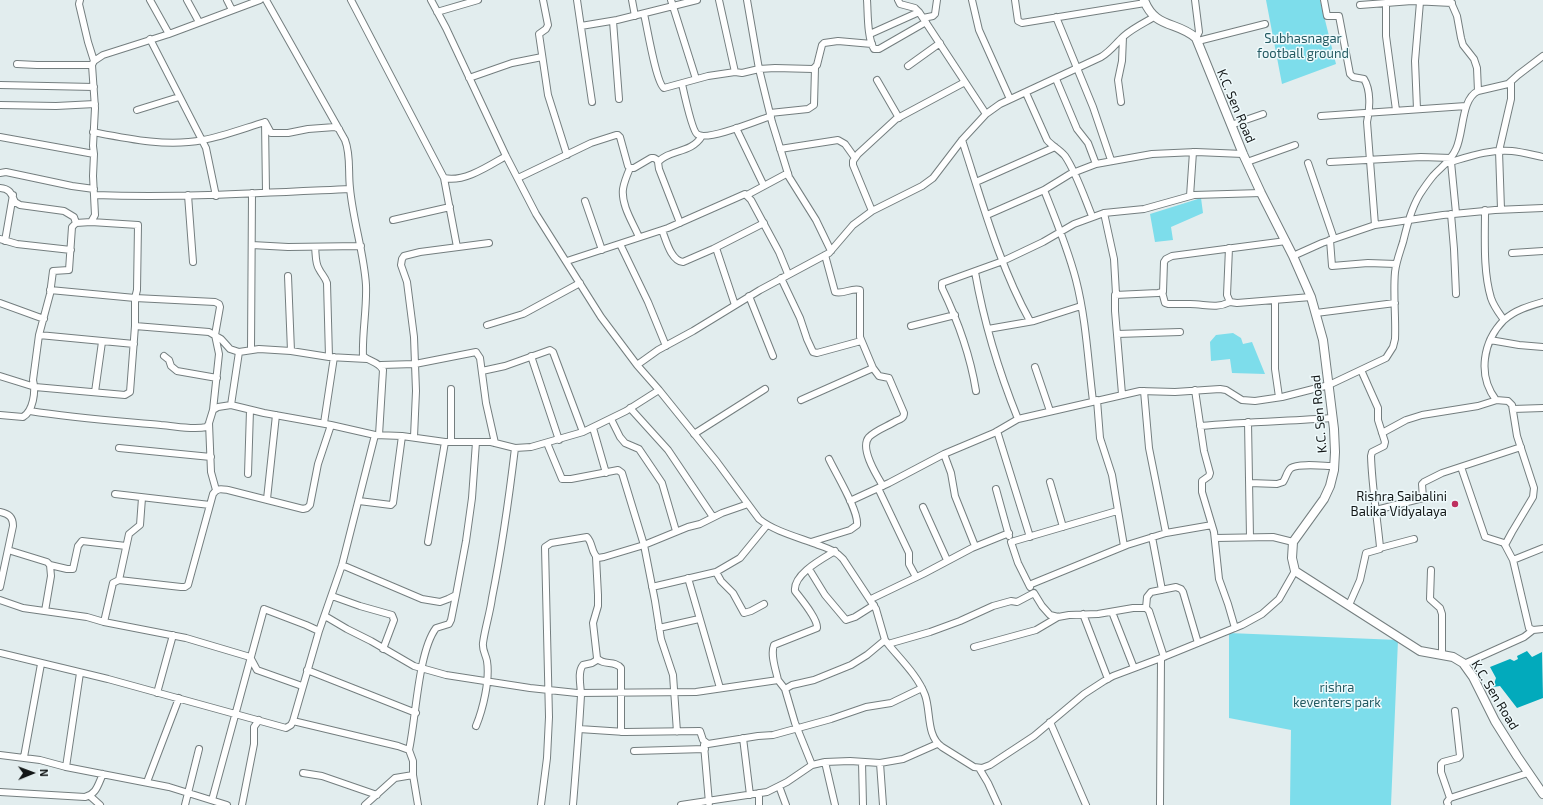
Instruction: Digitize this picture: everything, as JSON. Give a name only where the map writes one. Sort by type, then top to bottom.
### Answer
[{"type":"street","points":[[80,0],[79,4],[93,63],[95,104],[93,132],[95,215],[91,222]]},
{"type":"street","points":[[150,0],[169,34]]},
{"type":"street","points":[[187,0],[199,22]]},
{"type":"street","points":[[227,0],[232,10]]},
{"type":"street","points":[[17,64],[37,65],[93,63],[103,55],[169,34],[260,0]]},
{"type":"street","points":[[266,0],[346,140],[348,148],[350,189],[355,223],[361,246],[366,291],[363,356],[367,359]]},
{"type":"street","points":[[351,0],[444,178],[457,247]]},
{"type":"street","points":[[431,0],[506,156],[536,214],[601,317],[637,365],[717,462],[759,519],[767,525],[834,551],[843,559],[872,602],[880,619],[887,642],[922,688],[926,697],[933,737],[937,744],[974,767],[985,767],[996,762],[1034,736],[1094,687],[1108,679],[1235,628],[1262,614],[1273,605],[1284,591],[1295,571],[1292,558],[1293,542],[1273,537],[1215,538]]},
{"type":"street","points":[[437,12],[478,0]]},
{"type":"street","points":[[543,0],[548,25],[546,29],[539,34],[542,57],[548,95],[566,155]]},
{"type":"street","points":[[577,0],[592,102]]},
{"type":"street","points":[[632,0],[635,16]]},
{"type":"street","points":[[581,26],[644,14],[672,3],[697,0]]},
{"type":"street","points":[[719,0],[735,72]]},
{"type":"street","points":[[747,0],[759,69],[770,114],[788,173],[816,220],[832,251]]},
{"type":"street","points":[[867,0],[870,34],[874,49],[880,49],[935,14],[937,0]]},
{"type":"street","points":[[898,0],[900,4],[916,8],[986,114]]},
{"type":"street","points":[[972,0],[979,30],[1010,99]]},
{"type":"street","points":[[1015,0],[1018,21],[1022,23],[1144,1],[1154,17],[1164,23],[1188,32],[1197,40]]},
{"type":"street","points":[[1195,0],[1199,32],[1197,40]]},
{"type":"street","points":[[1324,0],[1327,16],[1339,16],[1350,74],[1353,77],[1362,78],[1366,81],[1370,112],[1367,122],[1375,225]]},
{"type":"street","points":[[1417,1],[1415,61],[1417,109]]},
{"type":"street","points":[[1360,5],[1417,1],[1451,2],[1457,16],[1463,45],[1474,59],[1477,68],[1478,91]]},
{"type":"street","points":[[1390,2],[1386,36],[1396,110]]},
{"type":"street","points":[[672,3],[696,79]]},
{"type":"street","points":[[870,34],[919,12]]},
{"type":"street","points":[[644,14],[660,84],[664,88],[696,79],[735,72],[742,73],[759,69],[775,68],[815,68]]},
{"type":"street","points":[[1056,17],[1093,107],[1111,160]]},
{"type":"street","points":[[637,365],[749,296],[832,251],[853,225],[872,211],[929,182],[962,140],[986,114],[1010,99],[1056,79],[1106,54],[1133,29],[1154,17]]},
{"type":"street","points":[[613,21],[619,99]]},
{"type":"street","points":[[1197,40],[1265,24]]},
{"type":"street","points":[[1121,102],[1118,80],[1122,61],[1123,37]]},
{"type":"street","points":[[150,40],[203,140],[208,153],[216,196]]},
{"type":"street","name":"K.C. Sen Road","points":[[1197,40],[1243,154],[1286,241],[1311,297],[1323,340],[1327,361],[1333,418],[1335,452],[1334,466],[1330,486],[1324,499],[1293,542]]},
{"type":"street","points":[[680,223],[658,166],[659,161],[664,157],[693,146],[702,136],[736,128],[770,114],[808,109],[814,105],[815,68],[824,43],[838,41],[872,44]]},
{"type":"street","points":[[908,66],[940,43]]},
{"type":"street","points":[[850,501],[944,454],[997,431],[1018,419],[1122,394],[1144,391],[1213,388],[1226,390],[1237,398],[1247,401],[1279,397],[1329,385],[1379,362],[1390,354],[1395,339],[1396,264],[1408,221],[1424,188],[1433,176],[1449,161],[1459,142],[1466,106],[1471,96],[1478,91],[1511,82],[1543,56]]},
{"type":"street","points":[[469,78],[512,63],[542,57]]},
{"type":"street","points":[[1056,79],[1077,129],[1088,143],[1096,164]]},
{"type":"street","points":[[876,80],[899,118]]},
{"type":"street","points":[[872,211],[853,165],[855,158],[877,136],[899,118],[964,82]]},
{"type":"street","points":[[1501,209],[1499,151],[1511,100],[1511,82]]},
{"type":"street","points":[[682,84],[695,132],[702,136]]},
{"type":"street","points":[[0,85],[94,87]]},
{"type":"street","points":[[1026,93],[1050,145],[1055,147],[1066,158],[1092,216]]},
{"type":"street","points":[[137,110],[179,97]]},
{"type":"street","points":[[0,105],[56,106],[95,104]]},
{"type":"street","points":[[1321,116],[1466,106]]},
{"type":"street","points":[[1231,125],[1263,114]]},
{"type":"street","points":[[265,122],[271,133],[288,133],[308,129],[335,127],[339,129]]},
{"type":"street","points":[[93,132],[135,140],[174,142],[203,140],[265,122]]},
{"type":"street","points":[[265,122],[266,192]]},
{"type":"street","points":[[736,128],[764,186]]},
{"type":"street","points":[[518,178],[591,143],[617,134],[620,137],[630,168],[623,189],[623,195],[627,210],[639,237]]},
{"type":"street","points":[[0,137],[94,154]]},
{"type":"street","points":[[780,149],[838,140],[845,144],[855,158]]},
{"type":"street","points":[[962,140],[1016,296],[1030,322]]},
{"type":"street","points":[[1247,162],[1295,145]]},
{"type":"street","points":[[976,182],[1055,147]]},
{"type":"street","points":[[1330,162],[1421,157],[1449,161],[1499,151],[1512,151],[1543,157]]},
{"type":"street","points":[[1190,196],[1193,152]]},
{"type":"street","points":[[987,214],[1044,190],[1073,172],[1111,160],[1152,154],[1193,152],[1243,154]]},
{"type":"street","points":[[444,178],[450,179],[470,175],[506,156]]},
{"type":"street","points":[[630,168],[634,168],[651,158],[659,161]]},
{"type":"street","points":[[1449,161],[1454,214],[1456,294]]},
{"type":"street","points":[[1308,163],[1332,240],[1332,266],[1368,263],[1396,264]]},
{"type":"street","points":[[0,173],[6,172],[94,192],[216,196],[266,192],[350,189]]},
{"type":"street","points":[[567,261],[680,223],[714,209],[742,195],[747,195],[788,173]]},
{"type":"street","points":[[0,188],[13,194],[15,202],[20,205],[64,211],[74,217],[76,223]]},
{"type":"street","points":[[1044,190],[1061,231],[1076,281],[1100,438],[1112,475],[1124,546]]},
{"type":"street","points":[[251,350],[252,193]]},
{"type":"street","points":[[976,391],[971,365],[955,315],[941,284],[1003,261],[1092,216],[1104,213],[1144,209],[1190,196],[1204,194],[1261,193]]},
{"type":"street","points":[[13,194],[2,240],[71,250]]},
{"type":"street","points":[[188,195],[193,262]]},
{"type":"street","points":[[747,195],[780,252],[788,274]]},
{"type":"street","points":[[584,202],[602,250]]},
{"type":"street","points":[[393,220],[450,207]]},
{"type":"street","points":[[1293,256],[1375,225],[1485,210],[1543,208]]},
{"type":"street","points":[[1485,210],[1486,261],[1489,288],[1495,307],[1504,320]]},
{"type":"street","points":[[1104,213],[1114,259],[1116,294],[1114,298],[1122,394]]},
{"type":"street","points":[[0,376],[35,386],[125,395],[130,392],[135,326],[135,298],[137,290],[138,225],[91,222],[74,224],[72,227],[69,270],[53,270],[44,319],[39,335],[33,380],[35,386],[30,411],[23,418],[0,415]]},
{"type":"street","points":[[662,230],[675,258],[679,262],[689,260],[716,248],[764,223]]},
{"type":"street","points":[[1286,241],[1168,257],[1164,262],[1164,289],[1162,292],[1165,303],[1215,306],[1224,305],[1230,302],[1238,303],[1311,297]]},
{"type":"street","points":[[414,437],[416,391],[415,364],[411,314],[407,282],[401,265],[402,259],[404,256],[420,252],[489,243]]},
{"type":"street","points":[[620,244],[648,302],[666,346]]},
{"type":"street","points":[[252,245],[315,247],[361,246]]},
{"type":"street","points":[[315,247],[317,264],[327,283],[331,357],[324,423]]},
{"type":"street","points":[[716,248],[735,305]]},
{"type":"street","points":[[1229,248],[1227,295],[1230,302]]},
{"type":"street","points":[[1512,253],[1543,250]]},
{"type":"street","points":[[825,255],[834,292],[838,293],[856,289],[860,290],[859,329],[861,341],[877,375],[889,378],[904,413],[902,419],[876,433],[867,440],[866,445],[868,456],[909,553],[909,564],[916,577]]},
{"type":"street","points":[[975,272],[980,303],[1002,377],[1018,419]]},
{"type":"street","points":[[288,276],[291,351]]},
{"type":"street","points":[[781,278],[814,352],[817,353],[861,341]]},
{"type":"street","points":[[487,325],[523,314],[580,283]]},
{"type":"street","points":[[50,290],[135,298],[215,302],[219,304],[220,308],[215,335],[219,349],[217,378],[210,423],[212,477],[216,490]]},
{"type":"street","points":[[1116,294],[1162,292]]},
{"type":"street","points":[[749,296],[773,356]]},
{"type":"street","points":[[1274,300],[1275,369],[1279,397]]},
{"type":"street","points":[[1497,400],[1492,394],[1485,372],[1486,351],[1490,340],[1504,320],[1521,309],[1543,302]]},
{"type":"street","points":[[0,303],[44,319]]},
{"type":"street","points":[[1316,313],[1395,304]]},
{"type":"street","points":[[988,329],[1030,322],[1081,306]]},
{"type":"street","points":[[911,326],[955,315]]},
{"type":"street","points":[[135,326],[209,332],[215,335],[230,349],[239,352],[251,350],[291,351],[331,357],[367,359],[381,365],[415,364],[476,352],[480,358],[486,403],[495,443]]},
{"type":"street","points":[[1117,334],[1180,332]]},
{"type":"street","points":[[39,335],[134,344]]},
{"type":"street","points":[[1490,340],[1543,347]]},
{"type":"street","points":[[94,392],[102,342]]},
{"type":"street","points":[[482,371],[505,366],[550,350],[553,352],[583,432]]},
{"type":"street","points":[[231,405],[239,352]]},
{"type":"street","points":[[164,356],[169,360],[173,369],[177,371],[217,378]]},
{"type":"street","points":[[531,356],[559,440]]},
{"type":"street","points":[[0,653],[179,698],[286,728],[291,725],[318,631],[325,616],[342,565],[377,435],[383,370],[381,365]]},
{"type":"street","points":[[1036,367],[1050,411]]},
{"type":"street","points":[[801,400],[873,368]]},
{"type":"street","points":[[1361,370],[1378,408],[1378,420],[1385,444],[1372,452],[1371,456],[1372,483],[1376,498],[1380,548]]},
{"type":"street","points":[[428,542],[448,442],[451,389]]},
{"type":"street","points":[[694,434],[765,389]]},
{"type":"street","points":[[213,410],[218,407],[231,405],[377,435],[414,437],[448,442],[495,443],[515,448],[531,447],[559,440],[593,428],[659,390]]},
{"type":"street","points":[[1194,390],[1210,473],[1209,476],[1202,481],[1201,485],[1215,538],[1218,579],[1228,604],[1235,628]]},
{"type":"street","points":[[1144,391],[1149,448],[1166,533]]},
{"type":"street","points":[[1382,433],[1411,418],[1478,406],[1497,400],[1510,402],[1513,409],[1515,428],[1532,482],[1533,494],[1505,545]]},
{"type":"street","points":[[630,408],[668,450],[713,517]]},
{"type":"street","points":[[1513,409],[1543,408]]},
{"type":"street","points":[[248,474],[250,410]]},
{"type":"street","points":[[30,411],[92,420],[194,428],[206,427],[210,423]]},
{"type":"street","points":[[267,499],[276,415]]},
{"type":"street","points":[[1200,426],[1333,418]]},
{"type":"street","points":[[611,419],[620,438],[625,443],[639,449],[662,483],[676,531]]},
{"type":"street","points":[[1248,422],[1250,537]]},
{"type":"street","points":[[104,622],[113,583],[118,580],[181,588],[188,585],[213,494],[216,490],[228,490],[303,509],[307,508],[310,505],[318,464],[331,425]]},
{"type":"street","points":[[593,428],[606,473]]},
{"type":"street","points":[[997,431],[1030,537]]},
{"type":"street","points":[[359,501],[386,505],[391,505],[393,503],[402,436]]},
{"type":"street","points":[[418,805],[413,774],[413,761],[409,750],[427,647],[436,628],[448,624],[451,620],[466,540],[472,498],[476,442]]},
{"type":"street","points":[[547,443],[562,479],[571,479],[618,470],[622,473],[644,545],[661,639],[673,675],[677,732]]},
{"type":"street","points":[[1376,510],[1424,498],[1422,484],[1424,482],[1438,475],[1521,446]]},
{"type":"street","points":[[119,448],[211,457]]},
{"type":"street","points":[[476,726],[483,708],[486,681],[487,660],[483,643],[509,501],[515,448]]},
{"type":"street","points":[[944,454],[951,473],[956,496],[975,546]]},
{"type":"street","points":[[811,542],[856,527],[857,520],[850,501],[829,459]]},
{"type":"street","points":[[1250,483],[1277,484],[1283,482],[1293,467],[1334,466]]},
{"type":"street","points":[[1461,467],[1485,537],[1503,542],[1513,560],[1529,628],[1533,630]]},
{"type":"street","points":[[1050,482],[1063,527]]},
{"type":"street","points":[[996,489],[1011,542],[1018,562],[1029,585],[1042,606],[1050,615],[1058,617]]},
{"type":"street","points":[[115,494],[210,505]]},
{"type":"street","points":[[118,580],[129,534],[140,525],[142,498]]},
{"type":"street","points":[[596,557],[606,556],[644,545],[676,531],[700,524],[713,517],[748,504]]},
{"type":"street","points":[[923,507],[947,560]]},
{"type":"street","points":[[1011,542],[1117,511]]},
{"type":"street","points":[[0,512],[10,516],[13,520],[0,587]]},
{"type":"street","points":[[652,587],[716,572],[740,558],[767,525]]},
{"type":"street","points":[[1029,585],[1124,546],[1166,533],[1212,525]]},
{"type":"street","points":[[809,569],[825,595],[846,620],[850,620],[872,602],[947,560],[975,546],[1009,533]]},
{"type":"street","points":[[541,805],[547,758],[549,717],[545,547],[548,544],[587,537],[590,541],[596,557],[598,595],[597,612],[593,623],[598,660]]},
{"type":"street","points":[[1152,537],[1162,590]]},
{"type":"street","points":[[1350,605],[1360,580],[1366,553],[1378,551],[1380,548],[1414,539]]},
{"type":"street","points":[[8,550],[47,562],[50,565],[73,569],[78,546],[82,541],[126,546]]},
{"type":"street","points":[[1513,560],[1543,548]]},
{"type":"street","points":[[812,765],[797,729],[785,689],[778,680],[772,650],[774,645],[817,628],[818,624],[795,591],[795,586],[798,579],[809,569],[834,551]]},
{"type":"street","points":[[45,611],[51,576],[50,565]]},
{"type":"street","points":[[342,565],[422,600],[440,602],[456,595]]},
{"type":"street","points":[[1431,570],[1430,599],[1440,608],[1442,614],[1442,655]]},
{"type":"street","name":"K.C. Sen Road","points":[[1295,571],[1350,605],[1420,652],[1452,657],[1464,664],[1473,677],[1495,721],[1543,794]]},
{"type":"street","points":[[716,572],[721,581],[733,593],[744,613],[764,604]]},
{"type":"street","points":[[688,578],[720,688]]},
{"type":"street","points":[[1160,805],[1162,658],[1149,611],[1146,608],[1146,600],[1149,594],[1176,587],[1182,590],[1198,643]]},
{"type":"street","points":[[785,689],[792,685],[814,680],[852,666],[887,642],[936,630],[993,606],[1011,601],[1017,602],[1034,594]]},
{"type":"street","points":[[332,596],[392,615],[394,620],[383,649]]},
{"type":"street","points":[[0,600],[23,608],[87,617],[104,622],[186,638],[250,657],[257,670],[302,686]]},
{"type":"street","points":[[974,647],[1036,630],[1058,617],[1112,612],[1133,608],[1146,608]]},
{"type":"street","points":[[212,800],[264,610],[306,625],[318,631]]},
{"type":"street","points":[[1112,612],[1134,668]]},
{"type":"street","points":[[1083,614],[1108,679]]},
{"type":"street","points":[[325,616],[414,666],[422,669],[446,675],[549,690],[581,693],[696,692],[778,680]]},
{"type":"street","points":[[659,628],[699,619]]},
{"type":"street","points":[[1464,664],[1524,637],[1533,630],[1543,629]]},
{"type":"street","points":[[157,693],[173,635]]},
{"type":"street","points":[[573,805],[579,729],[581,666],[598,660],[620,666],[622,671],[621,732]]},
{"type":"street","points":[[24,757],[41,664]]},
{"type":"street","points":[[307,670],[416,713]]},
{"type":"street","points":[[66,767],[80,673]]},
{"type":"street","points":[[703,740],[708,744],[773,735],[866,707],[891,703],[922,688]]},
{"type":"street","points":[[147,782],[179,698]]},
{"type":"street","points":[[1450,798],[1440,768],[1442,762],[1458,758],[1460,756],[1455,711]]},
{"type":"street","points":[[242,805],[254,744],[254,728],[258,720]]},
{"type":"street","points":[[293,720],[409,750]]},
{"type":"street","points":[[1050,722],[1086,805]]},
{"type":"street","points":[[579,729],[621,732],[700,731],[705,749],[709,803]]},
{"type":"street","points":[[743,738],[750,795]]},
{"type":"street","points":[[681,805],[709,803],[767,792],[812,765],[825,762],[880,763],[903,759],[937,744]]},
{"type":"street","points":[[185,805],[199,749]]},
{"type":"street","points":[[634,751],[705,749]]},
{"type":"street","points":[[0,755],[24,757],[66,767],[147,782],[227,805]]},
{"type":"street","points":[[825,762],[835,805]]},
{"type":"street","points":[[862,762],[864,805]]},
{"type":"street","points":[[880,763],[883,805]]},
{"type":"street","points":[[979,768],[998,805]]},
{"type":"street","points":[[303,773],[322,776],[377,795]]},
{"type":"street","points":[[1448,805],[1447,802],[1450,798],[1528,773]]},
{"type":"street","points":[[0,792],[85,797],[90,796],[95,792],[103,774]]},
{"type":"street","points":[[365,805],[395,778],[413,774]]},
{"type":"street","points":[[779,786],[786,805]]},
{"type":"street","points":[[759,794],[760,805]]},
{"type":"street","points":[[90,796],[100,805]]},
{"type":"green space","name":"Subhasnagar football ground","points":[[1266,0],[1320,0],[1336,64],[1282,84]]},
{"type":"green space","points":[[1201,198],[1203,213],[1171,227],[1173,240],[1155,242],[1150,214]]},
{"type":"green space","points":[[1233,333],[1241,338],[1243,344],[1252,342],[1265,374],[1232,373],[1230,359],[1211,361],[1210,342],[1216,335]]},
{"type":"green space","name":"rishra keventers park","points":[[1229,633],[1398,640],[1391,805],[1290,805],[1291,730],[1229,718]]},
{"type":"shaded area","points":[[1527,651],[1532,657],[1542,652],[1543,698],[1517,708],[1500,686],[1493,687],[1496,678],[1490,667],[1510,659],[1514,661],[1518,659],[1517,656]]},
{"type":"place","name":"Rishra Saibalini Balika Vidyalaya","points":[[1455,504]]}]
